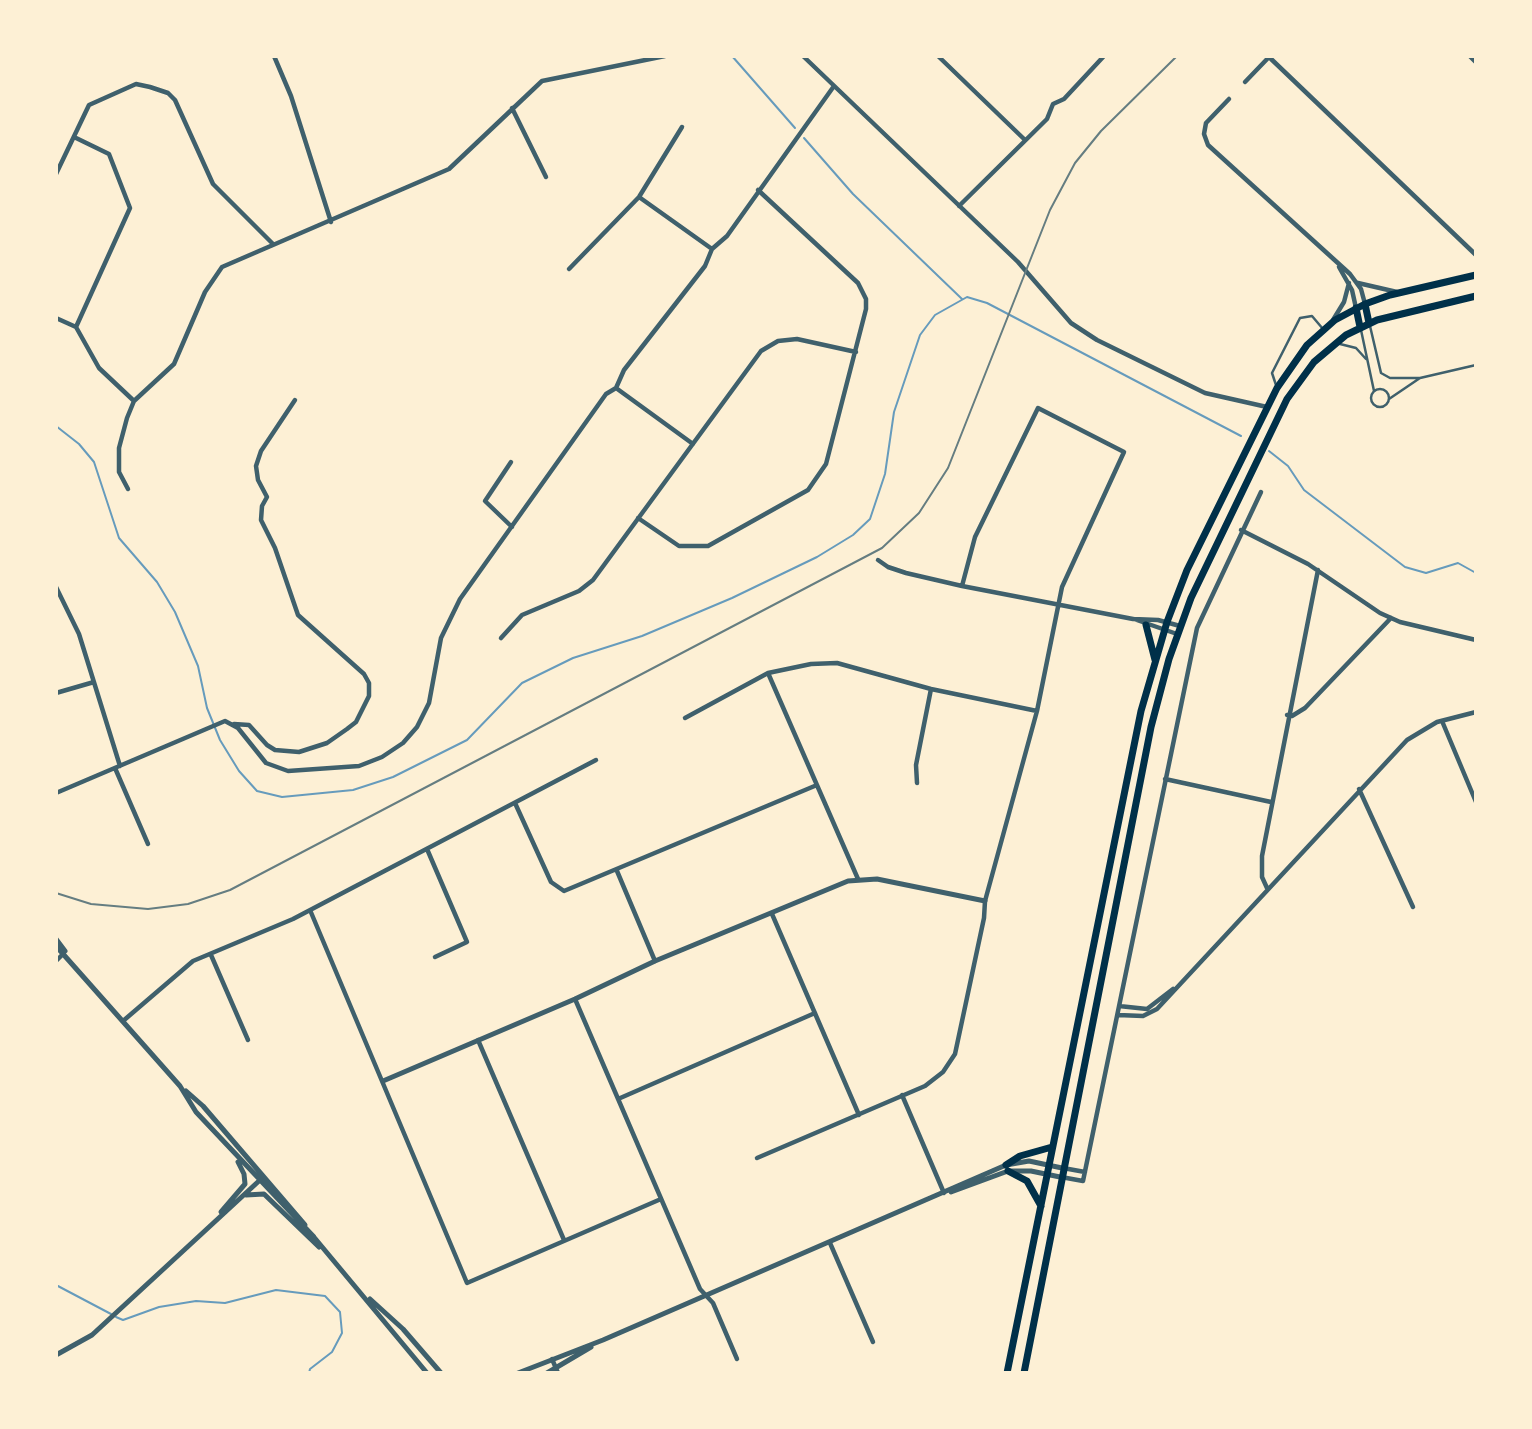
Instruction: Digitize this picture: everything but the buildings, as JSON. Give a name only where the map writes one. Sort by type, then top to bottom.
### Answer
[{"type":"main road","points":[[1007,1373],[1135,735],[1164,630],[1193,556],[1277,388],[1302,352],[1330,324],[1356,307],[1400,292],[1476,275]]},
{"type":"main road","points":[[1024,1373],[1060,1177],[1156,704],[1178,630],[1214,544],[1287,399],[1307,369],[1334,344],[1369,323],[1476,296]]},
{"type":"main road","points":[[1365,304],[1369,323]]},
{"type":"main road","points":[[1356,307],[1360,327]]},
{"type":"main road","points":[[1146,625],[1155,661]]},
{"type":"main road","points":[[1041,1206],[1027,1181],[1007,1168],[1020,1156],[1052,1147]]},
{"type":"street","points":[[274,56],[290,96],[331,222]]},
{"type":"street","points":[[627,56],[628,63]]},
{"type":"street","points":[[128,489],[119,472],[119,448],[134,401],[174,364],[212,277],[232,260],[331,222],[449,169],[542,81],[665,56]]},
{"type":"street","points":[[803,56],[1026,271],[1061,314],[1088,335],[1205,393],[1268,407]]},
{"type":"street","points":[[938,56],[1024,139]]},
{"type":"street","points":[[959,206],[1047,119],[1053,104],[1064,99],[1104,56]]},
{"type":"street","points":[[1245,82],[1270,56],[1476,255]]},
{"type":"street","points":[[1470,56],[1476,62]]},
{"type":"street","points":[[56,174],[89,105],[136,84],[168,93],[175,100],[213,184],[273,244]]},
{"type":"street","points":[[233,724],[259,756],[283,771],[348,768],[370,762],[395,750],[417,727],[429,704],[438,649],[451,614],[606,394],[617,388],[624,370],[709,260],[712,249],[720,244],[834,86]]},
{"type":"street","points":[[1228,99],[1206,123],[1204,134],[1212,150],[1357,283],[1368,288],[1400,292]]},
{"type":"street","points":[[512,108],[546,177]]},
{"type":"street","points":[[569,269],[639,197],[682,127]]},
{"type":"street","points":[[74,137],[109,154],[130,208],[76,327]]},
{"type":"street","points":[[638,518],[679,546],[698,548],[808,490],[826,464],[866,309],[863,291],[758,190]]},
{"type":"street","points":[[639,197],[712,249]]},
{"type":"street","points":[[1339,266],[1349,283],[1356,307]]},
{"type":"street","points":[[1330,324],[1344,303],[1349,283]]},
{"type":"street","points":[[1357,283],[1365,304]]},
{"type":"street","points":[[56,318],[76,327],[99,368],[134,401]]},
{"type":"street","points":[[501,638],[522,615],[586,586],[761,351],[778,341],[797,339],[856,352]]},
{"type":"street","points":[[617,388],[693,444]]},
{"type":"street","points":[[56,793],[223,721],[249,725],[267,746],[279,751],[299,752],[327,743],[356,722],[369,696],[369,682],[364,674],[298,615],[275,548],[261,520],[261,506],[267,496],[258,480],[256,466],[261,451],[295,400]]},
{"type":"street","points":[[757,1158],[902,1096],[938,1077],[955,1054],[985,918],[985,901],[1037,711],[1058,603],[1069,568],[1125,452],[1038,408],[975,537],[962,586]]},
{"type":"street","points":[[511,462],[485,501],[512,527]]},
{"type":"street","points":[[1007,1168],[1083,1181],[1197,628],[1261,492]]},
{"type":"street","points":[[1241,530],[1318,570],[1360,601],[1391,618],[1476,640]]},
{"type":"street","points":[[878,560],[888,567],[906,573],[1133,619],[1167,622],[1178,630]]},
{"type":"street","points":[[1267,889],[1261,863],[1287,715],[1318,570]]},
{"type":"street","points":[[56,587],[79,634],[118,767],[148,844]]},
{"type":"street","points":[[1287,715],[1292,716],[1305,708],[1391,618]]},
{"type":"street","points":[[1133,619],[1164,630],[1178,630]]},
{"type":"street","points":[[685,718],[768,673],[811,664],[838,663],[931,689],[1037,711]]},
{"type":"street","points":[[768,673],[858,879]]},
{"type":"street","points":[[56,693],[94,682]]},
{"type":"street","points":[[917,783],[916,765],[931,689]]},
{"type":"street","points":[[1119,1006],[1147,1009],[1173,989],[1407,740],[1442,721],[1476,712]]},
{"type":"street","points":[[1442,721],[1476,802]]},
{"type":"street","points":[[124,1021],[183,969],[310,910],[596,760]]},
{"type":"street","points":[[1165,779],[1271,802]]},
{"type":"street","points":[[516,803],[551,882],[559,890],[570,890],[817,785]]},
{"type":"street","points":[[1359,789],[1413,908]]},
{"type":"street","points":[[427,849],[467,942],[435,957]]},
{"type":"street","points":[[617,871],[655,961]]},
{"type":"street","points":[[383,1082],[575,999],[655,961],[858,879],[877,879],[985,901]]},
{"type":"street","points":[[310,910],[467,1283],[661,1199]]},
{"type":"street","points":[[772,914],[859,1115]]},
{"type":"street","points":[[56,939],[59,949],[180,1086],[203,1106],[261,1179]]},
{"type":"street","points":[[56,961],[59,949]]},
{"type":"street","points":[[211,955],[248,1040]]},
{"type":"street","points":[[1118,1015],[1148,1015],[1168,998],[1173,989]]},
{"type":"street","points":[[575,999],[699,1289],[713,1303],[737,1359]]},
{"type":"street","points":[[618,1099],[816,1013]]},
{"type":"street","points":[[478,1040],[564,1240]]},
{"type":"street","points":[[180,1086],[196,1112],[314,1237],[427,1373]]},
{"type":"street","points":[[902,1096],[944,1193]]},
{"type":"street","points":[[185,1250],[243,1188],[244,1174],[234,1153]]},
{"type":"street","points":[[519,1373],[603,1340],[1023,1161],[1085,1172]]},
{"type":"street","points":[[56,1355],[92,1335],[261,1179]]},
{"type":"street","points":[[244,1195],[264,1194],[335,1261]]},
{"type":"street","points":[[830,1242],[873,1342]]},
{"type":"street","points":[[360,1290],[403,1329],[441,1373]]},
{"type":"street","points":[[547,1373],[557,1371],[603,1340]]},
{"type":"street","points":[[552,1359],[557,1371]]},
{"type":"lane","points":[[1277,388],[1272,373],[1298,320],[1310,315],[1324,330]]},
{"type":"lane","points":[[1369,323],[1381,373],[1394,379],[1420,378],[1476,365]]},
{"type":"lane","points":[[1360,327],[1374,391],[1371,399],[1377,407],[1384,406],[1389,399],[1420,378]]},
{"type":"lane","points":[[1334,344],[1354,347],[1368,361]]},
{"type":"lane","points":[[1374,391],[1384,390],[1389,399]]},
{"type":"waterway","points":[[732,56],[795,128]]},
{"type":"waterway","points":[[804,138],[853,194],[962,299]]},
{"type":"waterway","points":[[56,426],[79,444],[94,462],[119,538],[157,582],[175,612],[198,666],[207,708],[220,740],[239,771],[257,791],[282,797],[353,790],[393,777],[467,740],[522,683],[573,658],[642,636],[732,598],[817,557],[853,535],[870,519],[885,474],[894,412],[920,335],[935,315],[967,297],[987,303],[1241,436]]},
{"type":"waterway","points":[[1269,451],[1288,466],[1304,490],[1405,567],[1426,573],[1458,563],[1476,573]]},
{"type":"waterway","points":[[56,1285],[111,1314]]},
{"type":"waterway","points":[[116,1317],[123,1320],[159,1307],[196,1301],[225,1303],[276,1290],[325,1296],[340,1312],[342,1333],[332,1352],[310,1369],[309,1373]]},
{"type":"railway","points":[[56,893],[91,904],[148,909],[188,904],[230,890],[882,548],[919,513],[948,468],[1050,210],[1075,163],[1101,131],[1177,56]]}]
